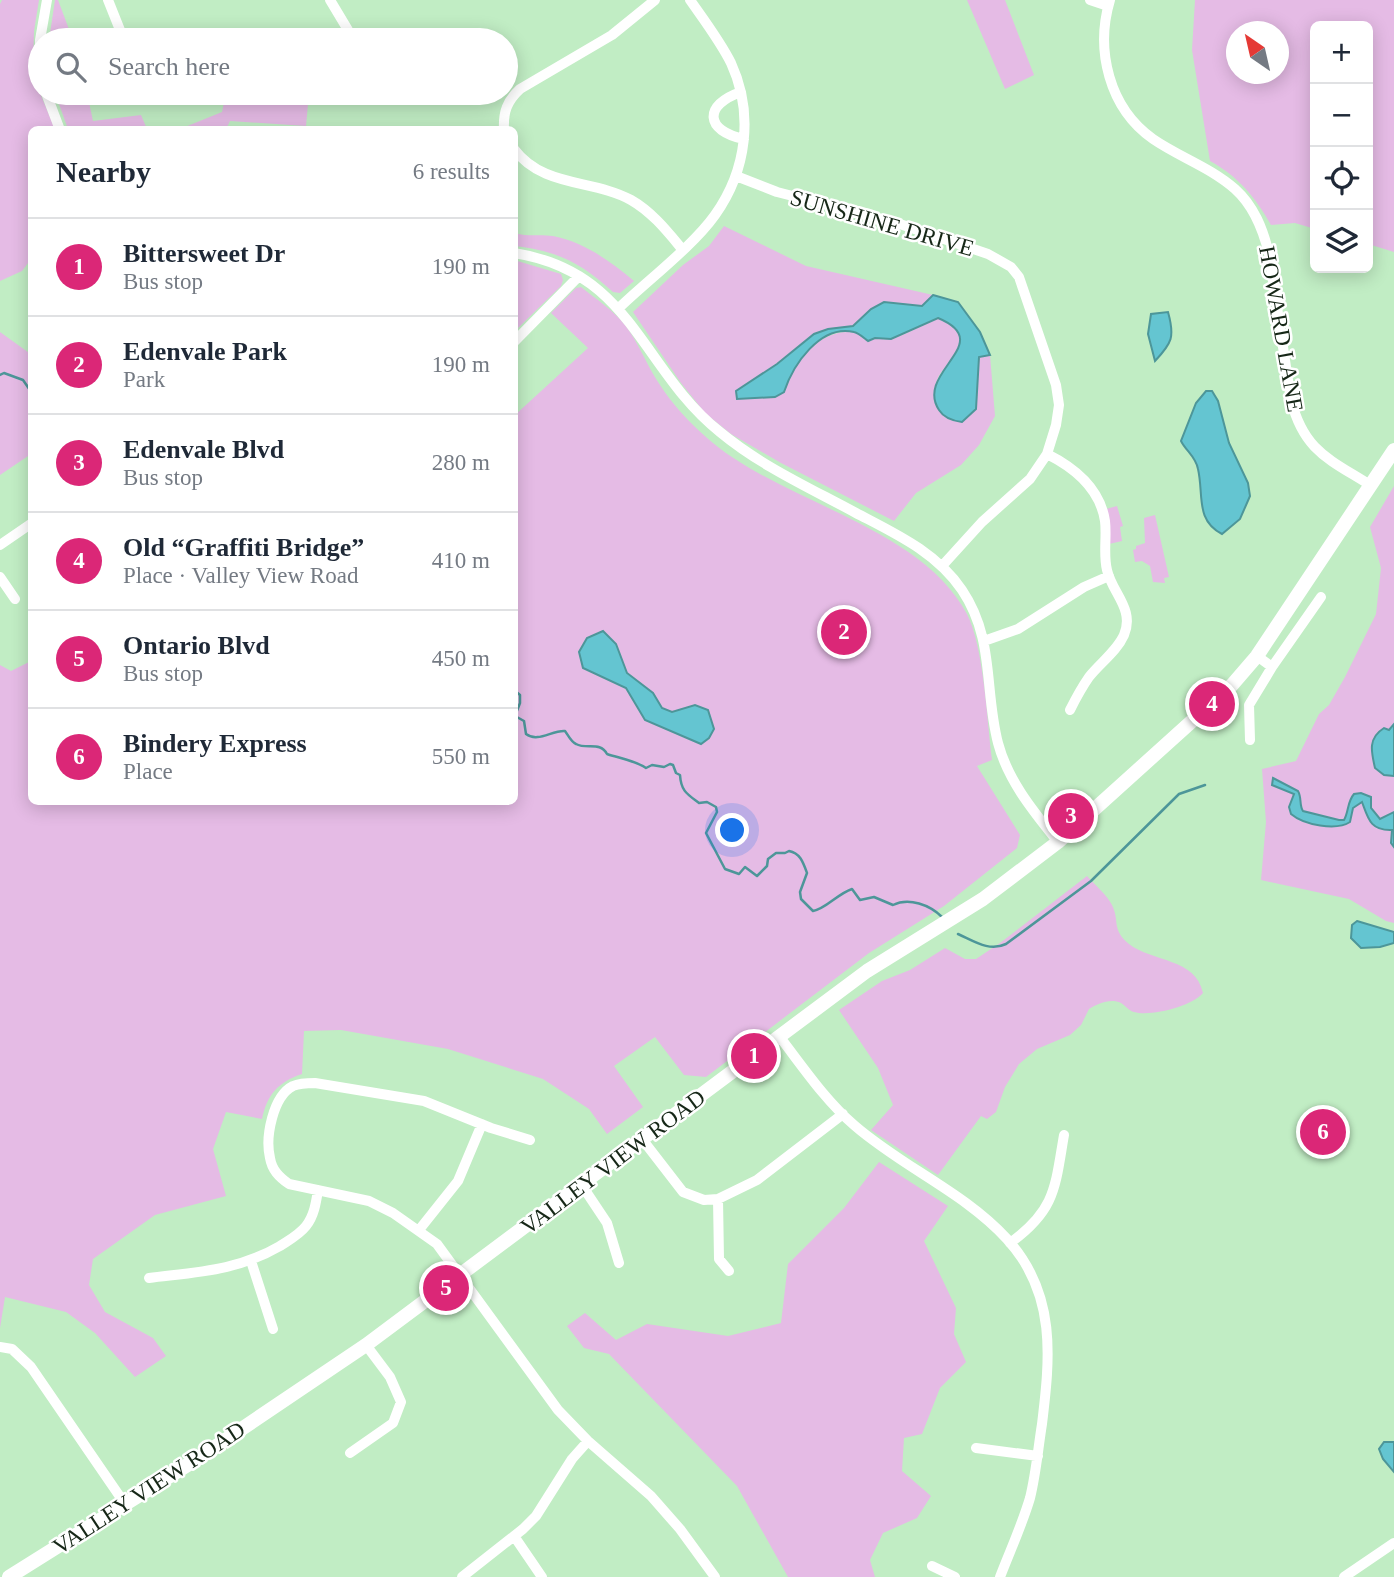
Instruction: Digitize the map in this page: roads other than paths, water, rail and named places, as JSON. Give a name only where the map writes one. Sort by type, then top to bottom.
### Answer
[{"type":"main road","name":"VALLEY VIEW ROAD","points":[[9,1577],[218,1445],[366,1345],[867,971],[984,899],[1058,842],[1232,685],[1257,656],[1394,450]]},
{"type":"street","points":[[42,28],[47,0]]},
{"type":"street","points":[[108,0],[119,28]]},
{"type":"street","points":[[330,0],[347,28]]},
{"type":"street","points":[[518,91],[612,35],[655,0]]},
{"type":"street","points":[[619,308],[713,217],[727,197],[743,153],[744,106],[741,92],[730,62],[690,0]]},
{"type":"street","points":[[1090,0],[1109,3]]},
{"type":"street","name":"HOWARD LANE","points":[[1109,3],[1103,32],[1104,52],[1114,91],[1137,125],[1152,138],[1222,178],[1248,204],[1265,236],[1269,254],[1295,417],[1302,433],[1327,459],[1370,485]]},
{"type":"street","points":[[741,92],[719,102],[714,111],[714,120],[720,130],[744,139]]},
{"type":"street","points":[[51,105],[58,126]]},
{"type":"street","points":[[504,126],[506,105]]},
{"type":"street","points":[[518,153],[546,174],[612,192],[632,201],[664,228],[681,250]]},
{"type":"street","name":"SUNSHINE DRIVE","points":[[736,176],[777,192],[885,219],[1000,259],[1011,267],[1024,289],[1056,384],[1059,405],[1056,425],[1047,454],[1030,479],[982,522],[942,565]]},
{"type":"street","points":[[954,242],[958,230]]},
{"type":"street","points":[[518,254],[542,259],[579,276],[619,308],[678,391],[719,432],[767,465],[905,539],[942,565],[973,609],[984,641],[994,724],[1006,768],[1058,842]]},
{"type":"street","points":[[518,338],[579,276]]},
{"type":"street","points":[[1047,454],[1073,468],[1084,479],[1100,505],[1105,520],[1105,554],[1109,576],[1125,605],[1127,615],[1124,635],[1089,677],[1070,710]]},
{"type":"street","points":[[0,545],[28,526]]},
{"type":"street","points":[[984,641],[1018,629],[1084,587],[1109,576]]},
{"type":"street","points":[[0,577],[15,598]]},
{"type":"street","points":[[1297,597],[1314,609]]},
{"type":"street","points":[[1250,740],[1249,705],[1321,597]]},
{"type":"street","points":[[1257,656],[1272,667]]},
{"type":"street","points":[[779,1036],[813,1081],[843,1114],[880,1144],[978,1213],[1010,1243],[1033,1280],[1047,1328],[1048,1378],[1030,1498],[1000,1577]]},
{"type":"street","points":[[530,1140],[424,1101],[315,1083],[293,1086],[277,1102],[273,1113],[269,1157],[280,1177],[289,1184],[369,1201],[393,1213],[437,1244],[558,1410],[588,1441],[651,1496],[680,1529],[715,1577]]},
{"type":"street","points":[[642,1139],[683,1192],[704,1200],[718,1199],[757,1180],[843,1114]]},
{"type":"street","points":[[419,1230],[458,1181],[482,1124]]},
{"type":"street","points":[[1010,1243],[1031,1228],[1046,1208],[1055,1183],[1064,1135]]},
{"type":"street","points":[[582,1185],[607,1223],[619,1263]]},
{"type":"street","points":[[149,1278],[216,1271],[251,1261],[296,1236],[306,1226],[313,1214],[318,1190]]},
{"type":"street","points":[[718,1199],[719,1259],[729,1271]]},
{"type":"street","points":[[251,1261],[273,1329]]},
{"type":"street","points":[[350,1453],[393,1423],[401,1402],[390,1377],[366,1345]]},
{"type":"street","points":[[0,1347],[12,1349],[31,1367],[125,1504]]},
{"type":"street","points":[[462,1577],[536,1516],[568,1465],[588,1441]]},
{"type":"street","points":[[976,1448],[1038,1456]]},
{"type":"street","points":[[514,1536],[542,1577]]},
{"type":"street","points":[[1344,1577],[1394,1543]]},
{"type":"street","points":[[932,1566],[955,1577]]},
{"type":"water","points":[[933,295],[958,302],[980,332],[990,355],[979,357],[976,409],[962,422],[944,415],[934,396],[937,383],[958,348],[960,338],[954,328],[938,318],[891,339],[875,338],[868,341],[860,334],[842,331],[830,334],[819,340],[801,359],[784,392],[775,397],[737,399],[736,391],[777,364],[814,334],[853,326],[871,309],[884,302],[922,306]]},
{"type":"water","points":[[1168,312],[1170,339],[1155,361],[1148,334],[1151,314]]},
{"type":"water","points":[[1206,391],[1212,391],[1218,401],[1229,443],[1248,483],[1250,496],[1240,519],[1222,534],[1213,528],[1204,514],[1197,465],[1181,441],[1196,403]]},
{"type":"water","points":[[603,631],[616,644],[627,673],[653,693],[662,708],[672,712],[695,705],[708,710],[714,729],[709,738],[701,744],[645,720],[626,688],[583,668],[579,652],[587,638]]},
{"type":"water","points":[[1394,724],[1394,776],[1384,775],[1375,768],[1372,751],[1375,736],[1384,728],[1389,730]]},
{"type":"water","points":[[1273,778],[1298,791],[1303,811],[1339,820],[1344,820],[1354,794],[1361,793],[1371,797],[1371,808],[1380,819],[1394,812],[1394,847],[1391,843],[1392,830],[1374,826],[1362,802],[1353,808],[1350,822],[1344,825],[1312,824],[1291,814],[1289,807],[1294,794],[1272,785]]},
{"type":"water","points":[[1357,921],[1394,932],[1394,943],[1361,948],[1351,938],[1352,925]]},
{"type":"water","points":[[1384,1442],[1394,1442],[1394,1472],[1383,1459],[1379,1449]]},
{"type":"waterway","points":[[0,375],[4,373],[23,380],[28,387]]},
{"type":"waterway","points":[[518,693],[518,708]]},
{"type":"waterway","points":[[518,718],[524,721],[526,734],[531,736],[540,737],[565,731],[571,740],[580,746],[601,748],[607,754],[646,768],[652,765],[673,765],[676,773],[680,775],[683,789],[688,794],[699,803],[707,802],[716,807],[717,812],[706,833],[725,869],[739,874],[745,867],[757,876],[767,866],[768,859],[776,853],[793,852],[807,873],[800,892],[801,899],[813,911],[852,889],[860,900],[874,897],[893,905],[912,902],[932,909],[942,917]]},
{"type":"waterway","points":[[958,934],[988,946],[1006,944],[1091,881],[1179,794],[1205,785]]},
{"type":"place","name":"Edenvale Park","points":[[844,632]]},
{"type":"place","name":"Old “Graffiti Bridge”","points":[[1212,704]]},
{"type":"place","name":"Edenvale Blvd","points":[[1071,816]]},
{"type":"place","name":"Bittersweet Dr","points":[[754,1056]]},
{"type":"place","name":"Bindery Express","points":[[1323,1132]]},
{"type":"place","name":"Ontario Blvd","points":[[446,1288]]}]
